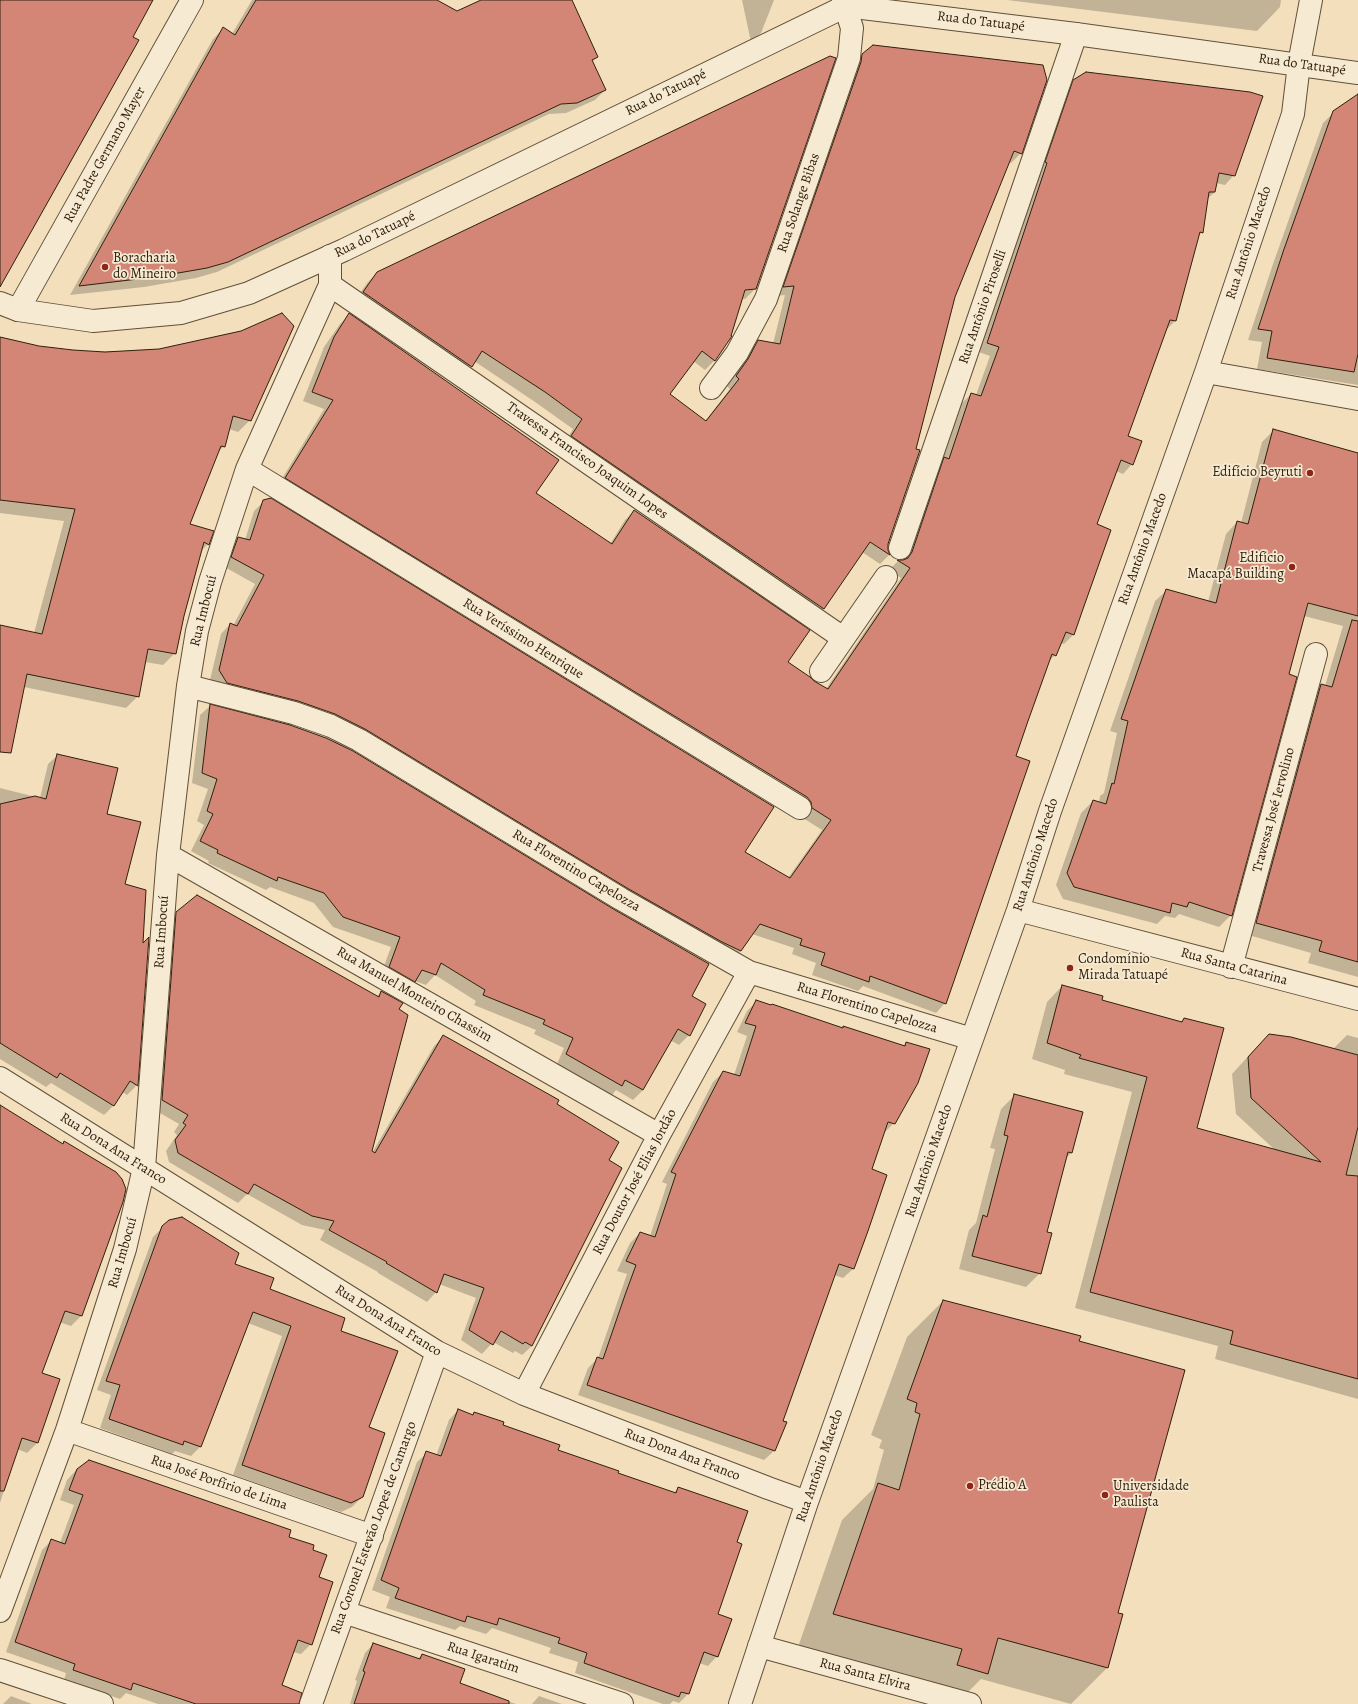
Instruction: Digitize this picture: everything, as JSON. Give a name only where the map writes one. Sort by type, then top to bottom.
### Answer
[{"type":"street","name":"Rua Padre Germano Mayer","points":[[9,307],[192,0]]},
{"type":"street","name":"Rua Antônio Macedo","points":[[740,1704],[807,1502],[1018,910],[1056,796],[1206,372],[1293,114],[1299,64],[1311,0]]},
{"type":"street","name":"Rua do Tatuapé","points":[[9,307],[93,321],[181,313],[249,293],[330,256],[845,3],[1358,73]]},
{"type":"street","name":"Rua Solange Bibas","points":[[711,388],[737,353],[766,299],[849,58],[852,28],[845,3]]},
{"type":"street","name":"Rua Antônio Piroselli","points":[[900,548],[1076,34]]},
{"type":"street","name":"Rua Imbocuí","points":[[0,1611],[67,1430],[125,1250],[144,1168],[168,855],[188,686],[197,631],[210,582],[247,469],[330,285],[330,256]]},
{"type":"street","name":"Travessa Francisco Joaquim Lopes","points":[[330,285],[843,638]]},
{"type":"street","points":[[1206,372],[1358,399]]},
{"type":"street","name":"Rua Veríssimo Henrique","points":[[247,469],[800,808]]},
{"type":"street","points":[[821,671],[886,577]]},
{"type":"street","name":"Travessa José Iervolino","points":[[1231,967],[1316,654]]},
{"type":"street","name":"Rua Florentino Capelozza","points":[[188,686],[294,713],[331,726],[359,740],[621,899],[750,972],[972,1039]]},
{"type":"street","name":"Rua Manuel Monteiro Chassim","points":[[168,855],[659,1135]]},
{"type":"street","name":"Rua Santa Catarina","points":[[1018,910],[1358,1000]]},
{"type":"street","name":"Rua Doutor José Elias Jordão","points":[[524,1394],[659,1135],[750,972]]},
{"type":"street","name":"Rua Dona Ana Franco","points":[[0,1078],[437,1352],[524,1394],[807,1502]]},
{"type":"street","name":"Rua Coronel Estevão Lopes de Camargo","points":[[311,1704],[437,1352]]},
{"type":"street","name":"Rua José Porfírio de Lima","points":[[67,1430],[372,1536]]},
{"type":"street","name":"Rua Igaratim","points":[[344,1612],[622,1704]]},
{"type":"street","name":"Rua Santa Elvira","points":[[759,1646],[970,1704]]},
{"type":"street","points":[[0,1670],[102,1704]]},
{"type":"building","points":[[0,0],[153,0],[133,37],[139,40],[0,287]]},
{"type":"building","points":[[256,0],[437,0],[457,11],[481,0],[572,0],[598,57],[592,60],[606,90],[577,103],[561,104],[228,262],[207,268],[155,277],[79,286],[223,27],[235,35]]},
{"type":"building","points":[[873,45],[1043,65],[1047,80],[1022,154],[1014,151],[955,297],[916,449],[920,450],[888,544],[890,555],[870,542],[824,609],[571,436],[582,419],[545,392],[482,351],[472,367],[363,292],[377,272],[830,56],[836,58],[756,289],[745,290],[732,336],[715,361],[702,351],[670,394],[706,421],[739,379],[736,376],[748,359],[758,340],[780,344],[794,286],[783,287],[861,62],[862,54]]},
{"type":"building","points":[[1086,72],[1250,92],[1263,96],[1235,176],[1219,173],[1215,192],[1209,192],[1203,233],[1200,232],[1176,321],[1170,320],[1128,436],[1142,441],[1133,465],[1121,460],[1097,524],[1111,530],[1074,635],[1066,632],[1056,656],[1052,654],[1028,721],[1016,756],[1030,761],[946,1004],[870,976],[869,982],[821,965],[825,953],[800,945],[802,939],[760,924],[741,951],[722,942],[627,888],[365,729],[335,714],[298,701],[227,683],[219,670],[230,623],[237,626],[264,575],[231,557],[238,537],[250,540],[263,500],[271,498],[774,807],[745,852],[790,878],[831,820],[812,808],[811,802],[807,797],[285,478],[333,400],[312,392],[334,337],[349,313],[559,460],[536,493],[612,544],[634,510],[810,630],[788,662],[814,681],[828,689],[910,568],[897,560],[908,558],[912,552],[944,457],[949,459],[971,393],[981,396],[999,347],[987,343],[1047,163],[1045,162],[1073,80]]},
{"type":"building","points":[[1358,94],[1358,354],[1354,372],[1267,358],[1272,331],[1258,329],[1283,252],[1333,111]]},
{"type":"building","points":[[282,313],[294,326],[251,421],[233,416],[225,447],[221,446],[190,524],[214,531],[209,545],[204,542],[184,616],[176,654],[148,649],[139,697],[27,674],[11,753],[0,752],[0,625],[42,634],[75,509],[0,500],[0,337],[39,346],[73,350],[105,352],[159,349],[241,331]]},
{"type":"building","points":[[1273,429],[1358,453],[1358,616],[1308,603],[1289,674],[1297,677],[1232,916],[1189,902],[1187,907],[1172,903],[1170,913],[1074,887],[1067,873],[1093,800],[1106,804],[1112,783],[1114,784],[1128,721],[1121,719],[1166,589],[1216,603],[1237,521],[1248,524]]},
{"type":"building","points":[[1352,620],[1358,621],[1358,962],[1319,951],[1322,941],[1256,923],[1321,684],[1332,687]]},
{"type":"building","points":[[210,704],[290,725],[326,738],[353,751],[615,910],[709,964],[692,996],[706,1004],[690,1036],[678,1029],[643,1090],[625,1080],[622,1086],[566,1054],[573,1038],[543,1024],[545,1020],[483,995],[485,990],[441,963],[436,975],[422,970],[415,982],[389,967],[400,937],[343,917],[324,893],[278,877],[277,881],[217,853],[218,850],[200,841],[213,814],[207,811],[217,779],[202,773]]},
{"type":"building","points":[[57,754],[118,768],[107,814],[141,822],[125,884],[146,890],[143,943],[149,937],[138,1086],[130,1081],[114,1106],[60,1073],[57,1078],[0,1043],[0,804],[35,796],[46,799]]},
{"type":"building","points":[[197,895],[379,997],[381,991],[403,1003],[399,1009],[408,1015],[372,1151],[375,1153],[443,1035],[559,1100],[557,1104],[619,1142],[609,1160],[622,1168],[532,1346],[525,1342],[523,1344],[501,1331],[493,1345],[469,1330],[484,1288],[444,1274],[437,1293],[386,1263],[387,1262],[329,1230],[334,1221],[312,1216],[254,1184],[248,1194],[178,1153],[175,1140],[186,1125],[183,1123],[188,1115],[162,1100],[176,912]]},
{"type":"building","points":[[1062,985],[1103,996],[1102,1000],[1182,1022],[1184,1018],[1224,1028],[1197,1128],[1321,1162],[1251,1098],[1248,1057],[1269,1034],[1291,1037],[1358,1055],[1358,1127],[1346,1175],[1358,1176],[1358,1379],[1230,1344],[1233,1331],[1090,1292],[1147,1077],[1079,1058],[1081,1055],[1047,1043]]},
{"type":"building","points":[[756,1000],[905,1046],[906,1042],[930,1049],[918,1083],[895,1124],[888,1122],[872,1169],[887,1175],[868,1231],[854,1269],[839,1264],[783,1421],[787,1422],[775,1451],[587,1385],[597,1357],[603,1359],[636,1265],[626,1261],[640,1232],[655,1237],[676,1174],[671,1172],[723,1071],[740,1076],[756,1026],[745,1023]]},
{"type":"building","points":[[1014,1094],[1083,1112],[1072,1153],[1068,1152],[1047,1232],[1052,1233],[1041,1274],[972,1256],[983,1215],[987,1217],[1008,1136],[1004,1135]]},
{"type":"building","points":[[0,1105],[63,1144],[64,1141],[116,1172],[122,1179],[126,1189],[123,1202],[82,1316],[65,1311],[42,1373],[60,1379],[38,1443],[22,1438],[4,1491],[0,1491]]},
{"type":"building","points":[[182,1217],[239,1253],[235,1264],[274,1278],[270,1289],[345,1318],[341,1331],[398,1351],[369,1427],[385,1433],[363,1497],[351,1503],[242,1465],[291,1326],[253,1312],[201,1447],[184,1441],[183,1445],[109,1419],[120,1385],[106,1381],[162,1226],[169,1220]]},
{"type":"building","points":[[943,1300],[1081,1336],[1079,1341],[1185,1370],[1118,1613],[1123,1614],[1108,1668],[998,1638],[988,1674],[957,1665],[962,1649],[833,1614],[878,1483],[899,1490],[920,1414],[915,1412],[917,1403],[907,1399]]},
{"type":"building","points":[[458,1409],[473,1415],[474,1412],[504,1422],[503,1425],[560,1445],[558,1450],[619,1471],[618,1473],[676,1493],[678,1487],[748,1511],[737,1542],[742,1544],[718,1614],[732,1619],[718,1657],[704,1652],[689,1694],[681,1692],[679,1697],[584,1663],[587,1653],[558,1643],[560,1638],[499,1618],[497,1625],[467,1616],[465,1622],[395,1598],[399,1588],[381,1580],[426,1451],[441,1456]]},
{"type":"building","points":[[89,1460],[291,1530],[289,1537],[314,1545],[313,1550],[327,1555],[319,1577],[333,1582],[312,1645],[298,1640],[282,1685],[302,1693],[299,1704],[196,1704],[133,1683],[131,1690],[73,1670],[75,1664],[15,1642],[51,1539],[65,1544],[83,1495],[69,1490],[77,1469]]},
{"type":"building","points":[[373,1643],[420,1659],[422,1654],[465,1669],[460,1683],[509,1701],[509,1704],[354,1704],[365,1672],[363,1671]]},
{"type":"place","name":"Boracharia do Mineiro","points":[[105,267]]},
{"type":"place","name":"Edifício Beyruti","points":[[1310,473]]},
{"type":"place","name":"Edifício Macapá Building","points":[[1292,567]]},
{"type":"place","name":"Condomínio Mirada Tatuapé","points":[[1070,968]]},
{"type":"place","name":"Prédio A","points":[[970,1486]]},
{"type":"place","name":"Universidade Paulista","points":[[1105,1495]]}]
